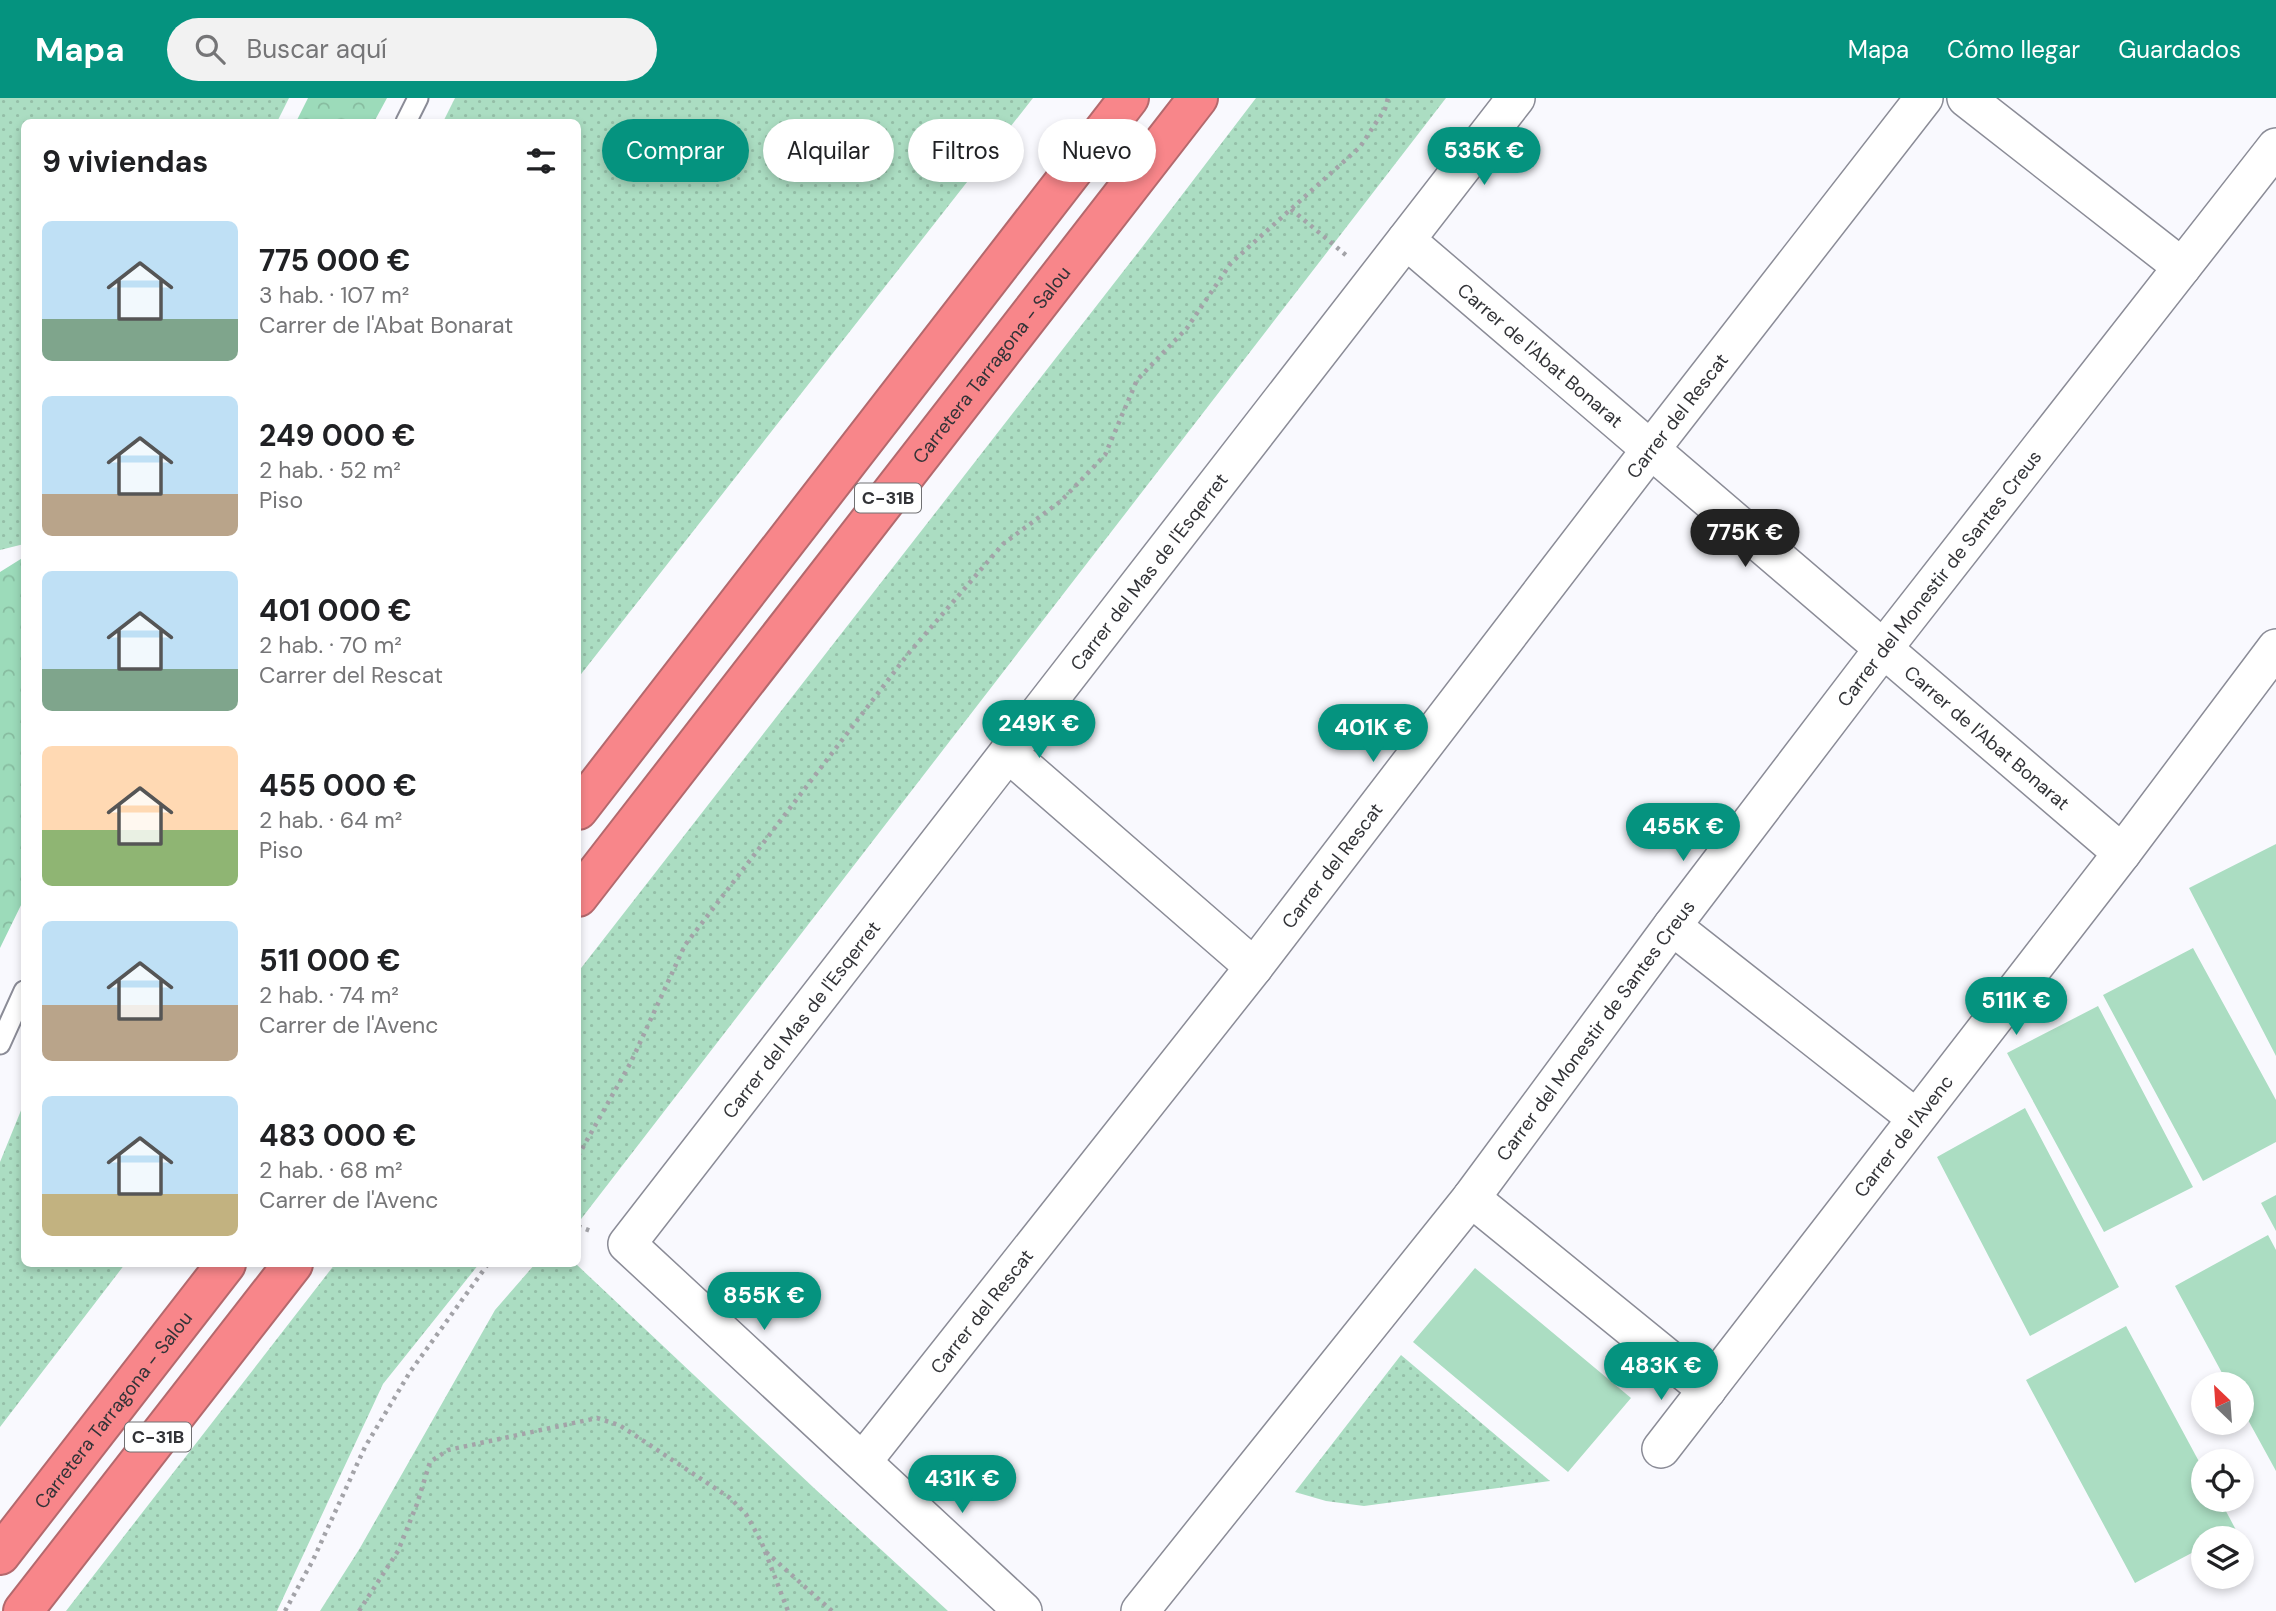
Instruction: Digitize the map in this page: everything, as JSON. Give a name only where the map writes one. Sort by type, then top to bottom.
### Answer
[{"type":"highway","name":"C-31B","points":[[581,806],[1129,98]]},
{"type":"highway","name":"Carretera Tarragona - Salou","points":[[581,893],[1198,98]]},
{"type":"highway","name":"Carretera Tarragona - Salou","points":[[0,1555],[224,1267]]},
{"type":"highway","name":"C-31B","points":[[23,1611],[291,1267]]},
{"type":"street","name":"Carrer del Mas de l'Esqerret","points":[[863,1461],[627,1244],[1516,98]]},
{"type":"street","name":"Carrer del Rescat","points":[[863,1461],[1254,967],[1924,98]]},
{"type":"street","points":[[1966,98],[2182,267]]},
{"type":"street","name":"Carrer del Monestir de Santes Creus","points":[[1140,1611],[1471,1198],[1672,926],[1883,649],[2275,151]]},
{"type":"street","name":"Carrer de l'Abat Bonarat","points":[[1406,240],[2122,853]]},
{"type":"street","name":"Carrer de l'Avenc","points":[[1661,1449],[2122,853],[2276,648]]},
{"type":"street","points":[[1008,753],[1254,967]]},
{"type":"street","points":[[1672,926],[1916,1118]]},
{"type":"street","points":[[1471,1198],[1707,1390]]},
{"type":"street","points":[[863,1461],[1023,1611]]},
{"type":"lane","points":[[408,119],[418,98]]},
{"type":"lane","points":[[0,1044],[21,997]]},
{"type":"path","points":[[581,1151],[631,1062],[685,945],[908,654],[1003,544],[1061,501],[1105,455],[1137,380],[1187,328],[1231,263],[1360,147],[1385,109],[1388,98]]},
{"type":"path","points":[[1291,209],[1375,279]]},
{"type":"path","points":[[285,1611],[313,1560],[365,1447],[410,1372],[486,1267]]},
{"type":"path","points":[[359,1611],[398,1551],[417,1504],[429,1462],[448,1450],[597,1418],[626,1429],[730,1498],[746,1514],[765,1551],[788,1611]]},
{"type":"path","points":[[765,1551],[832,1611]]},
{"type":"green space","points":[[0,98],[289,98],[278,119],[21,119],[21,545],[0,550]]},
{"type":"green space","points":[[308,98],[387,98],[376,119],[298,119]]},
{"type":"green space","points":[[455,98],[1033,98],[1017,119],[908,119],[908,182],[967,182],[581,674],[581,119],[444,119]]},
{"type":"green space","points":[[1256,98],[1446,98],[581,1219],[581,968]]},
{"type":"green space","points":[[21,559],[21,905],[0,948],[0,572]]},
{"type":"green space","points":[[2276,844],[2276,1056],[2189,888]]},
{"type":"green space","points":[[2193,948],[2276,1100],[2276,1142],[2203,1181],[2103,995]]},
{"type":"green space","points":[[2098,1006],[2193,1187],[2104,1232],[2007,1053]]},
{"type":"green space","points":[[2025,1108],[2119,1287],[2030,1336],[1937,1157]]},
{"type":"green space","points":[[21,1110],[21,1267],[123,1267],[0,1427],[0,1162]]},
{"type":"green space","points":[[2276,1195],[2276,1231],[2261,1203]]},
{"type":"green space","points":[[2268,1235],[2276,1250],[2276,1471],[2254,1431],[2254,1372],[2222,1372],[2175,1286]]},
{"type":"green space","points":[[333,1267],[477,1267],[383,1384],[277,1611],[66,1611]]},
{"type":"green space","points":[[532,1267],[579,1267],[948,1611],[320,1611],[360,1548],[495,1310]]},
{"type":"green space","points":[[1475,1268],[1631,1398],[1568,1472],[1413,1342]]},
{"type":"green space","points":[[2126,1326],[2192,1449],[2191,1512],[2226,1512],[2234,1526],[2191,1526],[2191,1553],[2135,1583],[2026,1380]]},
{"type":"green space","points":[[1401,1355],[1550,1481],[1364,1506],[1326,1501],[1295,1492]]}]
